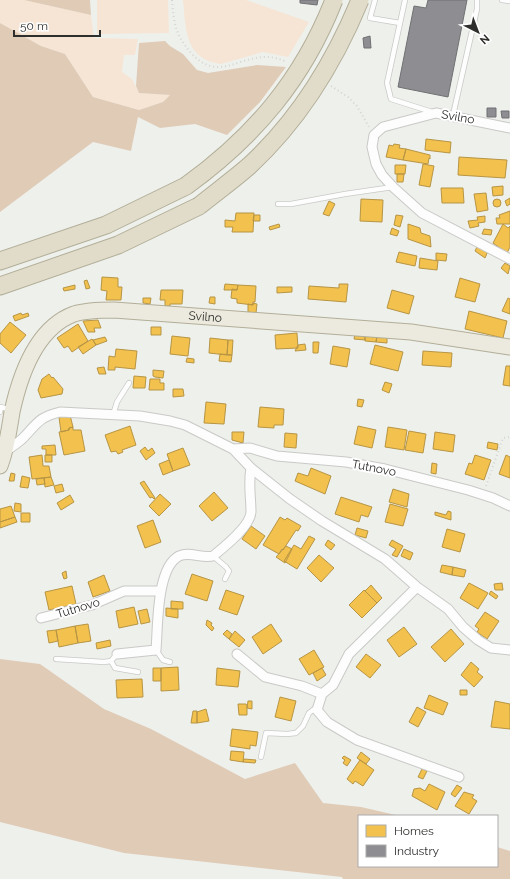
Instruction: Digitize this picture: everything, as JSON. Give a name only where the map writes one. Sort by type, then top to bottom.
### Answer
[{"type":"highway","points":[[0,261],[106,225],[186,186],[217,163],[258,124],[299,72],[334,0]]},
{"type":"highway","points":[[0,286],[118,246],[199,206],[249,166],[288,126],[319,83],[345,37],[360,0]]},
{"type":"main road","name":"Svilno","points":[[2,459],[6,411],[36,346],[44,335],[62,320],[75,314],[93,310],[114,310],[411,332],[510,347]]},
{"type":"street","name":"Svilno","points":[[376,133],[383,127],[436,113],[453,115],[510,128]]},
{"type":"street","points":[[376,133],[374,135],[372,147],[376,164],[382,175],[393,188],[422,213],[510,259]]},
{"type":"street","name":"Tutnovo","points":[[2,459],[25,437],[34,424],[45,415],[66,412],[156,418],[185,425],[233,449],[251,468],[290,499],[322,521],[385,558],[406,575],[417,587],[448,609],[463,627],[478,640],[491,648],[510,650]]},
{"type":"street","name":"Tutnovo","points":[[233,449],[250,448],[277,456],[346,462],[385,469],[468,490],[493,498],[510,506]]},
{"type":"street","points":[[114,658],[156,650],[157,613],[161,591],[172,563],[179,556],[187,554],[207,558],[212,556],[245,526],[251,513],[249,480],[251,468]]},
{"type":"street","points":[[417,587],[349,654],[333,685],[322,694],[317,710],[327,722],[357,740],[459,778]]},
{"type":"street","name":"Tutnovo","points":[[40,618],[92,605],[124,591],[161,591]]},
{"type":"street","points":[[238,654],[265,677],[287,682],[322,694]]},
{"type":"lane","points":[[375,0],[370,18],[400,23]]},
{"type":"lane","points":[[405,0],[387,83],[391,99],[436,113]]},
{"type":"lane","points":[[453,115],[477,9],[477,0]]},
{"type":"lane","points":[[502,0],[510,2]]},
{"type":"lane","points":[[278,204],[291,204],[345,194],[393,188]]},
{"type":"lane","points":[[113,415],[117,402],[129,383]]},
{"type":"lane","points":[[212,556],[229,571],[225,579]]},
{"type":"lane","points":[[156,650],[163,660],[170,662]]},
{"type":"lane","points":[[56,659],[114,658],[115,668],[138,672]]},
{"type":"lane","points":[[261,757],[266,733],[296,733],[303,726],[309,713],[318,707]]},
{"type":"path","points":[[172,0],[174,26],[179,33],[182,43],[200,62],[218,67],[234,65],[265,57],[280,60],[292,65]]},
{"type":"path","points":[[327,83],[348,97],[357,106],[368,126],[376,133]]},
{"type":"path","points":[[485,488],[503,438],[510,437]]},
{"type":"shaded area","points":[[0,0],[24,0],[91,15],[94,38],[138,39],[135,55],[124,55],[122,72],[132,79],[139,93],[170,95],[163,102],[139,110],[93,97],[65,54],[41,46],[0,23]]},
{"type":"shaded area","points":[[24,0],[90,0],[91,15]]},
{"type":"shaded area","points":[[97,0],[168,0],[169,33],[97,34]]},
{"type":"shaded area","points":[[183,0],[246,0],[309,22],[288,57],[263,52],[221,64],[209,61],[200,56],[189,41],[185,22]]},
{"type":"shaded area","points":[[0,23],[41,46],[65,54],[93,97],[139,110],[163,102],[170,95],[139,93],[136,86],[139,43],[165,41],[183,54],[197,70],[208,73],[257,65],[286,67],[260,102],[227,135],[195,124],[160,128],[138,117],[131,151],[93,142],[0,212]]},
{"type":"shaded area","points":[[0,659],[40,664],[104,709],[151,729],[245,779],[295,763],[323,803],[361,807],[396,815],[358,815],[358,867],[498,867],[498,847],[510,851],[510,879],[343,879],[342,877],[124,853],[0,822]]},
{"type":"building: Homes","points":[[426,139],[451,142],[450,153],[425,150]]},
{"type":"building: Homes","points":[[394,144],[400,145],[399,148],[406,149],[403,160],[386,157],[389,145],[393,146]]},
{"type":"building: Homes","points":[[406,149],[430,155],[428,164],[403,160]]},
{"type":"building: Homes","points":[[459,157],[507,160],[505,178],[458,175]]},
{"type":"building: Homes","points":[[423,164],[434,166],[430,187],[419,185]]},
{"type":"building: Homes","points":[[395,165],[406,165],[405,174],[395,174]]},
{"type":"building: Homes","points":[[397,174],[404,174],[403,182],[397,182]]},
{"type":"building: Homes","points":[[503,186],[503,195],[493,196],[492,187]]},
{"type":"building: Homes","points":[[441,188],[463,188],[464,203],[442,203]]},
{"type":"building: Homes","points":[[486,193],[488,210],[477,212],[474,194]]},
{"type":"building: Homes","points":[[510,198],[510,204],[507,206],[505,201]]},
{"type":"building: Homes","points":[[361,199],[383,200],[382,222],[360,221]]},
{"type":"building: Homes","points":[[497,199],[500,200],[500,206],[497,207],[494,206],[493,203],[494,200]]},
{"type":"building: Homes","points":[[329,201],[335,204],[329,216],[323,214]]},
{"type":"building: Homes","points":[[510,211],[510,224],[497,224],[496,218],[500,218],[499,215]]},
{"type":"building: Homes","points":[[236,213],[254,213],[253,232],[232,232],[233,227],[225,227],[225,220],[235,221]]},
{"type":"building: Homes","points":[[254,215],[260,215],[260,221],[253,221]]},
{"type":"building: Homes","points":[[396,215],[403,216],[400,227],[394,225]]},
{"type":"building: Homes","points":[[485,216],[485,222],[478,223],[479,226],[470,228],[468,221],[478,220],[477,217]]},
{"type":"building: Homes","points":[[279,224],[280,227],[270,230],[269,227]]},
{"type":"building: Homes","points":[[408,224],[420,228],[421,233],[430,236],[431,247],[408,239]]},
{"type":"building: Homes","points":[[503,224],[508,228],[510,226],[510,247],[507,253],[493,243]]},
{"type":"building: Homes","points":[[392,228],[399,231],[397,236],[390,234]]},
{"type":"building: Homes","points":[[484,229],[492,230],[491,235],[482,234]]},
{"type":"building: Homes","points":[[478,245],[488,251],[485,258],[475,251]]},
{"type":"building: Homes","points":[[399,252],[417,256],[415,266],[396,262]]},
{"type":"building: Homes","points":[[436,253],[447,254],[446,261],[436,260]]},
{"type":"building: Homes","points":[[420,258],[438,261],[437,270],[419,268]]},
{"type":"building: Homes","points":[[505,263],[510,266],[508,274],[501,268]]},
{"type":"building: Homes","points":[[102,277],[118,278],[118,287],[122,287],[121,300],[106,300],[107,291],[101,290]]},
{"type":"building: Homes","points":[[460,278],[480,284],[475,302],[455,297]]},
{"type":"building: Homes","points":[[87,280],[90,288],[86,289],[84,281]]},
{"type":"building: Homes","points":[[225,284],[238,285],[237,290],[224,290]]},
{"type":"building: Homes","points":[[339,284],[348,284],[346,302],[308,299],[309,286],[339,288]]},
{"type":"building: Homes","points":[[75,285],[75,289],[64,291],[63,288]]},
{"type":"building: Homes","points":[[238,285],[256,286],[255,302],[253,302],[253,305],[237,303],[237,299],[231,298],[232,289],[237,290]]},
{"type":"building: Homes","points":[[277,287],[292,287],[292,292],[277,293]]},
{"type":"building: Homes","points":[[161,290],[183,290],[182,304],[170,304],[170,306],[165,306],[165,300],[160,300]]},
{"type":"building: Homes","points":[[392,290],[414,296],[409,314],[387,308]]},
{"type":"building: Homes","points":[[210,297],[215,297],[215,304],[209,303]]},
{"type":"building: Homes","points":[[143,298],[151,298],[150,304],[143,303]]},
{"type":"building: Homes","points":[[508,298],[510,299],[510,314],[502,311]]},
{"type":"building: Homes","points":[[253,303],[257,304],[256,313],[248,312],[248,304],[253,305]]},
{"type":"building: Homes","points":[[469,311],[507,321],[503,338],[465,329]]},
{"type":"building: Homes","points":[[21,313],[22,315],[28,313],[29,316],[15,321],[13,316]]},
{"type":"building: Homes","points":[[98,320],[101,328],[94,328],[95,332],[88,332],[83,321]]},
{"type":"building: Homes","points":[[10,322],[26,335],[11,353],[0,343],[0,334]]},
{"type":"building: Homes","points":[[78,324],[88,341],[72,352],[68,346],[64,348],[57,338]]},
{"type":"building: Homes","points":[[151,327],[161,327],[161,335],[151,335]]},
{"type":"building: Homes","points":[[297,333],[298,348],[276,349],[275,335]]},
{"type":"building: Homes","points":[[355,334],[365,335],[365,340],[354,339]]},
{"type":"building: Homes","points":[[365,335],[377,336],[376,342],[365,341]]},
{"type":"building: Homes","points":[[172,336],[190,338],[188,356],[170,354]]},
{"type":"building: Homes","points":[[377,336],[387,337],[387,343],[376,342]]},
{"type":"building: Homes","points":[[105,337],[107,341],[96,345],[93,340]]},
{"type":"building: Homes","points":[[210,338],[228,340],[227,355],[209,353]]},
{"type":"building: Homes","points":[[92,339],[96,345],[83,354],[78,347]]},
{"type":"building: Homes","points":[[228,340],[233,340],[232,355],[227,355]]},
{"type":"building: Homes","points":[[313,342],[319,342],[318,353],[313,353]]},
{"type":"building: Homes","points":[[305,344],[306,350],[295,351],[298,345]]},
{"type":"building: Homes","points":[[375,345],[403,352],[398,371],[370,364]]},
{"type":"building: Homes","points":[[333,346],[350,349],[347,367],[330,364]]},
{"type":"building: Homes","points":[[116,349],[137,351],[135,369],[115,367],[115,370],[108,370],[109,356],[115,357]]},
{"type":"building: Homes","points":[[423,351],[452,353],[451,367],[422,365]]},
{"type":"building: Homes","points":[[220,354],[232,355],[231,362],[219,361]]},
{"type":"building: Homes","points":[[187,358],[194,359],[194,363],[186,362]]},
{"type":"building: Homes","points":[[506,366],[510,366],[510,386],[503,385]]},
{"type":"building: Homes","points":[[104,367],[106,374],[99,374],[97,368]]},
{"type":"building: Homes","points":[[153,370],[164,371],[163,378],[153,376]]},
{"type":"building: Homes","points":[[49,374],[63,389],[62,394],[41,398],[38,390],[42,379]]},
{"type":"building: Homes","points":[[134,376],[146,377],[145,388],[133,388]]},
{"type":"building: Homes","points":[[150,379],[160,379],[160,383],[164,383],[164,390],[149,390]]},
{"type":"building: Homes","points":[[385,382],[392,384],[389,393],[382,390]]},
{"type":"building: Homes","points":[[173,389],[183,389],[184,396],[173,397]]},
{"type":"building: Homes","points":[[358,399],[364,400],[362,407],[357,406]]},
{"type":"building: Homes","points":[[206,402],[226,404],[224,424],[204,423]]},
{"type":"building: Homes","points":[[260,407],[284,409],[283,425],[274,425],[274,428],[258,427]]},
{"type":"building: Homes","points":[[70,415],[73,427],[69,428],[69,430],[61,432],[59,417]]},
{"type":"building: Homes","points":[[130,426],[136,445],[122,450],[123,452],[118,454],[116,451],[111,452],[105,435]]},
{"type":"building: Homes","points":[[358,426],[376,430],[372,448],[354,444]]},
{"type":"building: Homes","points":[[73,427],[73,430],[81,430],[85,451],[64,455],[59,432],[69,430],[69,428]]},
{"type":"building: Homes","points":[[388,427],[407,430],[404,450],[385,447]]},
{"type":"building: Homes","points":[[409,431],[426,434],[423,453],[405,450]]},
{"type":"building: Homes","points":[[232,432],[244,432],[243,443],[232,440]]},
{"type":"building: Homes","points":[[435,432],[455,435],[453,452],[433,449]]},
{"type":"building: Homes","points":[[285,433],[297,434],[296,448],[284,447]]},
{"type":"building: Homes","points":[[488,442],[498,444],[497,450],[487,448]]},
{"type":"building: Homes","points":[[55,445],[56,455],[46,455],[46,449],[42,449],[42,446]]},
{"type":"building: Homes","points":[[145,447],[148,451],[152,448],[155,453],[146,460],[140,451]]},
{"type":"building: Homes","points":[[183,448],[190,465],[173,471],[167,454]]},
{"type":"building: Homes","points":[[42,455],[43,466],[49,466],[51,477],[32,479],[29,457]]},
{"type":"building: Homes","points":[[45,455],[52,455],[52,462],[45,462]]},
{"type":"building: Homes","points":[[475,455],[491,460],[484,480],[465,474],[469,463],[472,464]]},
{"type":"building: Homes","points":[[506,455],[510,457],[510,478],[499,474]]},
{"type":"building: Homes","points":[[169,460],[173,471],[163,475],[159,464]]},
{"type":"building: Homes","points":[[432,463],[437,464],[436,474],[431,473]]},
{"type":"building: Homes","points":[[311,468],[331,476],[325,494],[295,481],[298,473],[308,476]]},
{"type":"building: Homes","points":[[11,473],[15,474],[14,481],[9,481]]},
{"type":"building: Homes","points":[[22,476],[30,478],[28,488],[20,487]]},
{"type":"building: Homes","points":[[51,477],[54,485],[45,487],[44,478]]},
{"type":"building: Homes","points":[[44,478],[45,484],[37,485],[36,479]]},
{"type":"building: Homes","points":[[144,481],[155,498],[154,499],[152,497],[150,498],[140,483]]},
{"type":"building: Homes","points":[[62,484],[64,491],[56,493],[54,486]]},
{"type":"building: Homes","points":[[393,489],[409,494],[407,507],[389,502]]},
{"type":"building: Homes","points":[[214,492],[228,508],[212,521],[199,506]]},
{"type":"building: Homes","points":[[160,494],[171,504],[159,516],[149,506]]},
{"type":"building: Homes","points":[[70,495],[74,502],[61,510],[57,503]]},
{"type":"building: Homes","points":[[341,497],[372,507],[368,517],[361,515],[359,522],[335,514]]},
{"type":"building: Homes","points":[[15,503],[21,504],[21,512],[14,511]]},
{"type":"building: Homes","points":[[390,504],[408,509],[403,526],[385,522]]},
{"type":"building: Homes","points":[[11,506],[15,517],[0,522],[0,509]]},
{"type":"building: Homes","points":[[448,511],[451,512],[451,520],[435,515],[435,512],[446,515]]},
{"type":"building: Homes","points":[[21,513],[30,513],[30,522],[21,522]]},
{"type":"building: Homes","points":[[15,517],[17,522],[0,528],[0,522]]},
{"type":"building: Homes","points":[[280,517],[285,520],[287,518],[301,526],[298,531],[296,530],[279,554],[263,545]]},
{"type":"building: Homes","points":[[153,520],[161,542],[145,548],[137,526]]},
{"type":"building: Homes","points":[[251,526],[265,536],[256,549],[242,539]]},
{"type":"building: Homes","points":[[357,528],[368,531],[366,538],[355,535]]},
{"type":"building: Homes","points":[[447,529],[465,534],[460,552],[442,547]]},
{"type":"building: Homes","points":[[309,536],[315,539],[297,569],[284,561],[294,545],[301,549]]},
{"type":"building: Homes","points":[[328,540],[335,545],[331,550],[325,545]]},
{"type":"building: Homes","points":[[392,540],[403,546],[397,557],[392,555],[396,549],[389,545]]},
{"type":"building: Homes","points":[[286,546],[292,549],[285,563],[276,557]]},
{"type":"building: Homes","points":[[404,549],[413,553],[410,560],[401,556]]},
{"type":"building: Homes","points":[[319,555],[334,568],[321,582],[307,568]]},
{"type":"building: Homes","points":[[442,565],[453,567],[452,575],[440,572]]},
{"type":"building: Homes","points":[[453,567],[466,570],[464,577],[452,575]]},
{"type":"building: Homes","points":[[66,571],[67,578],[64,579],[62,573]]},
{"type":"building: Homes","points":[[192,574],[213,581],[207,601],[185,594]]},
{"type":"building: Homes","points":[[104,575],[110,591],[93,597],[88,582]]},
{"type":"building: Homes","points":[[469,583],[488,593],[478,609],[460,598]]},
{"type":"building: Homes","points":[[502,583],[503,590],[495,590],[494,584]]},
{"type":"building: Homes","points":[[371,585],[382,598],[377,603],[365,591]]},
{"type":"building: Homes","points":[[72,586],[76,604],[49,610],[45,592]]},
{"type":"building: Homes","points":[[226,590],[244,596],[237,615],[219,609]]},
{"type":"building: Homes","points":[[364,590],[377,603],[362,618],[349,605]]},
{"type":"building: Homes","points":[[491,591],[498,596],[496,599],[489,594]]},
{"type":"building: Homes","points":[[171,601],[183,602],[183,609],[171,609]]},
{"type":"building: Homes","points":[[134,607],[138,624],[119,628],[116,611]]},
{"type":"building: Homes","points":[[166,608],[178,609],[178,618],[166,616]]},
{"type":"building: Homes","points":[[147,609],[150,622],[141,624],[138,611]]},
{"type":"building: Homes","points":[[485,612],[499,621],[487,639],[477,632],[479,629],[475,626]]},
{"type":"building: Homes","points":[[207,620],[212,623],[211,625],[214,628],[212,631],[206,625]]},
{"type":"building: Homes","points":[[88,624],[91,641],[78,643],[75,626]]},
{"type":"building: Homes","points":[[271,624],[282,641],[263,654],[252,637]]},
{"type":"building: Homes","points":[[75,626],[78,643],[59,647],[56,630]]},
{"type":"building: Homes","points":[[404,627],[417,644],[399,657],[387,640]]},
{"type":"building: Homes","points":[[451,629],[464,644],[445,662],[431,647]]},
{"type":"building: Homes","points":[[56,630],[58,641],[49,643],[47,631]]},
{"type":"building: Homes","points":[[227,630],[232,634],[229,639],[223,634]]},
{"type":"building: Homes","points":[[235,631],[245,640],[239,647],[229,639]]},
{"type":"building: Homes","points":[[110,640],[111,646],[97,649],[96,643]]},
{"type":"building: Homes","points":[[314,650],[324,667],[309,675],[299,659]]},
{"type":"building: Homes","points":[[366,654],[381,665],[370,678],[356,667]]},
{"type":"building: Homes","points":[[471,662],[479,669],[477,672],[483,677],[474,687],[461,675]]},
{"type":"building: Homes","points":[[178,667],[179,690],[161,691],[161,668]]},
{"type":"building: Homes","points":[[153,668],[161,668],[161,681],[153,681]]},
{"type":"building: Homes","points":[[217,668],[240,671],[238,687],[216,685]]},
{"type":"building: Homes","points":[[322,668],[326,675],[317,681],[313,673]]},
{"type":"building: Homes","points":[[142,679],[143,697],[117,698],[116,680]]},
{"type":"building: Homes","points":[[460,690],[467,690],[467,695],[460,695]]},
{"type":"building: Homes","points":[[429,695],[448,703],[443,715],[424,708]]},
{"type":"building: Homes","points":[[280,697],[296,701],[291,721],[275,717]]},
{"type":"building: Homes","points":[[248,701],[252,701],[252,709],[247,708]]},
{"type":"building: Homes","points":[[495,701],[510,704],[510,729],[491,727]]},
{"type":"building: Homes","points":[[238,704],[246,704],[247,715],[239,715]]},
{"type":"building: Homes","points":[[417,707],[426,712],[418,727],[409,722]]},
{"type":"building: Homes","points":[[206,709],[209,721],[197,723],[197,712]]},
{"type":"building: Homes","points":[[193,711],[197,711],[197,723],[191,723]]},
{"type":"building: Homes","points":[[232,729],[258,732],[256,746],[250,745],[250,749],[230,746]]},
{"type":"building: Homes","points":[[231,751],[244,752],[243,762],[230,760]]},
{"type":"building: Homes","points":[[361,752],[370,759],[366,764],[357,758]]},
{"type":"building: Homes","points":[[344,756],[351,760],[347,766],[343,763],[345,760],[342,758]]},
{"type":"building: Homes","points":[[244,759],[256,760],[255,763],[243,762]]},
{"type":"building: Homes","points":[[360,760],[374,770],[363,786],[355,781],[353,784],[347,779]]},
{"type":"building: Homes","points":[[422,769],[427,771],[423,779],[418,777]]},
{"type":"building: Homes","points":[[429,784],[445,792],[437,810],[412,796],[414,789],[420,788],[425,791]]},
{"type":"building: Homes","points":[[457,785],[462,788],[455,797],[451,794]]},
{"type":"building: Homes","points":[[464,792],[474,795],[472,798],[477,801],[469,814],[455,806]]},
{"type":"building: Industry","points":[[300,0],[318,0],[317,5],[300,3]]},
{"type":"building: Industry","points":[[428,0],[467,0],[448,97],[398,87],[414,6],[426,8]]},
{"type":"building: Industry","points":[[370,36],[371,48],[364,48],[363,38]]},
{"type":"building: Industry","points":[[487,108],[496,108],[496,117],[487,117]]},
{"type":"building: Industry","points":[[501,111],[509,111],[509,118],[502,118]]}]
